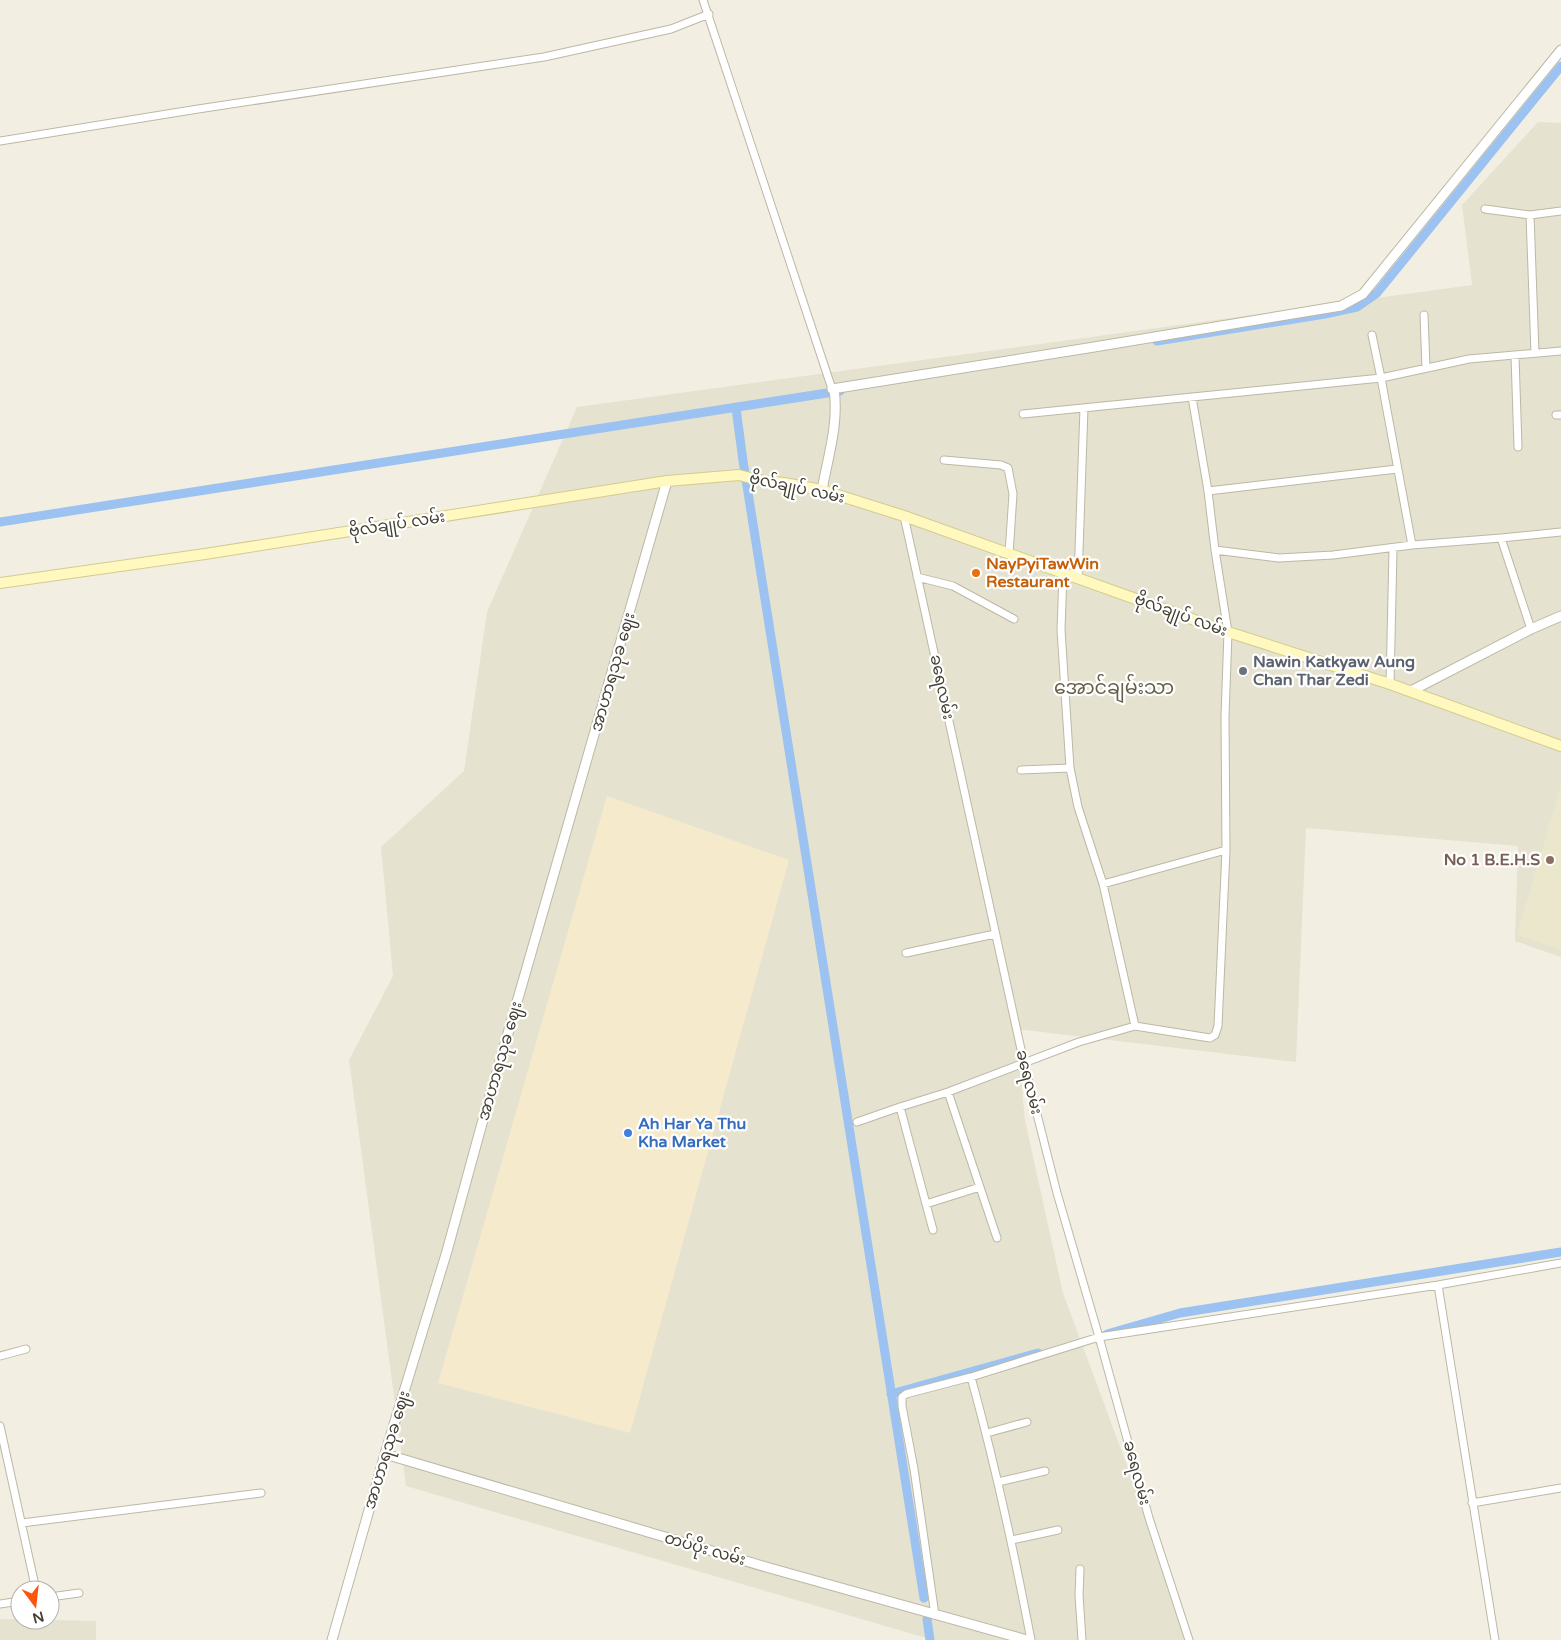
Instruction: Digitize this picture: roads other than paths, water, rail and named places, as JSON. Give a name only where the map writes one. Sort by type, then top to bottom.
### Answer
[{"type":"main road","name":"ဗိုလ်ချုပ် လမ်း","points":[[0,583],[205,554],[667,482],[738,475],[822,490],[904,516],[1228,632],[1411,691],[1561,746]]},
{"type":"street","points":[[703,0],[833,392],[835,429],[822,490]]},
{"type":"street","points":[[0,141],[544,57],[671,29],[709,14]]},
{"type":"street","points":[[833,392],[1341,306],[1363,294],[1561,50]]},
{"type":"street","points":[[1485,209],[1530,215],[1561,212]]},
{"type":"street","points":[[1530,215],[1536,353]]},
{"type":"street","points":[[1424,315],[1426,368]]},
{"type":"street","points":[[1372,335],[1412,545]]},
{"type":"street","points":[[1023,414],[1381,378],[1469,359],[1561,351]]},
{"type":"street","points":[[1516,356],[1518,447]]},
{"type":"street","points":[[857,1122],[948,1092],[1079,1042],[1135,1026],[1210,1038],[1215,1035],[1218,1026],[1226,850],[1225,717],[1228,632],[1208,491],[1192,397]]},
{"type":"street","points":[[1078,579],[1084,408]]},
{"type":"street","points":[[944,460],[1001,465],[1008,468],[1013,494],[1008,554]]},
{"type":"street","points":[[1208,491],[1397,469]]},
{"type":"street","name":"အာဟာရသုခ ဈေး","points":[[332,1640],[385,1454],[447,1251],[667,482]]},
{"type":"street","name":"ခရေလမ်း","points":[[904,516],[1024,1063],[1057,1192],[1149,1518],[1189,1640]]},
{"type":"street","points":[[1215,550],[1279,558],[1333,555],[1412,545],[1561,532]]},
{"type":"street","points":[[1501,538],[1531,629]]},
{"type":"street","points":[[1390,684],[1393,548]]},
{"type":"street","points":[[1064,574],[1061,630],[1070,768],[1078,807],[1103,884],[1135,1026]]},
{"type":"street","points":[[917,578],[953,586],[1014,618]]},
{"type":"street","points":[[1411,691],[1531,629],[1561,616]]},
{"type":"street","points":[[1022,770],[1070,768]]},
{"type":"street","points":[[1103,884],[1226,850]]},
{"type":"street","points":[[906,953],[995,934]]},
{"type":"street","points":[[948,1092],[997,1238]]},
{"type":"street","points":[[900,1107],[933,1230]]},
{"type":"street","points":[[926,1204],[980,1187]]},
{"type":"street","points":[[936,1615],[902,1400],[906,1394],[971,1377],[1099,1337],[1561,1263]]},
{"type":"street","points":[[1438,1284],[1495,1640]]},
{"type":"street","points":[[0,1356],[26,1349]]},
{"type":"street","points":[[971,1377],[1012,1540],[1031,1640]]},
{"type":"street","points":[[986,1433],[1027,1422]]},
{"type":"street","points":[[0,1426],[34,1580]]},
{"type":"street","name":"တပ်ပိုး လမ်း","points":[[385,1454],[766,1567],[1026,1640]]},
{"type":"street","points":[[998,1482],[1045,1471]]},
{"type":"street","points":[[1472,1503],[1561,1488]]},
{"type":"street","points":[[22,1523],[261,1493]]},
{"type":"street","points":[[1012,1540],[1058,1530]]},
{"type":"street","points":[[1080,1569],[1079,1595],[1082,1640]]},
{"type":"street","points":[[60,1596],[79,1593]]},
{"type":"waterway","points":[[1157,341],[1325,314],[1357,307],[1377,293],[1561,66]]},
{"type":"waterway","points":[[0,522],[840,391]]},
{"type":"waterway","points":[[736,408],[924,1598]]},
{"type":"waterway","points":[[1107,1334],[1180,1313],[1561,1252]]},
{"type":"waterway","points":[[891,1394],[1038,1353]]},
{"type":"waterway","points":[[927,1619],[930,1640]]},
{"type":"place","name":"NayPyiTawWin Restaurant","points":[[976,573]]},
{"type":"place","name":"Nawin Katkyaw Aung Chan Thar Zedi","points":[[1243,671]]},
{"type":"place","name":"No 1 B.E.H.S","points":[[1550,860]]},
{"type":"place","name":"Ah Har Ya Thu Kha Market","points":[[628,1133]]},
{"type":"district","name":"အောင်ချမ်းသာ","points":[[1114,688]]}]
